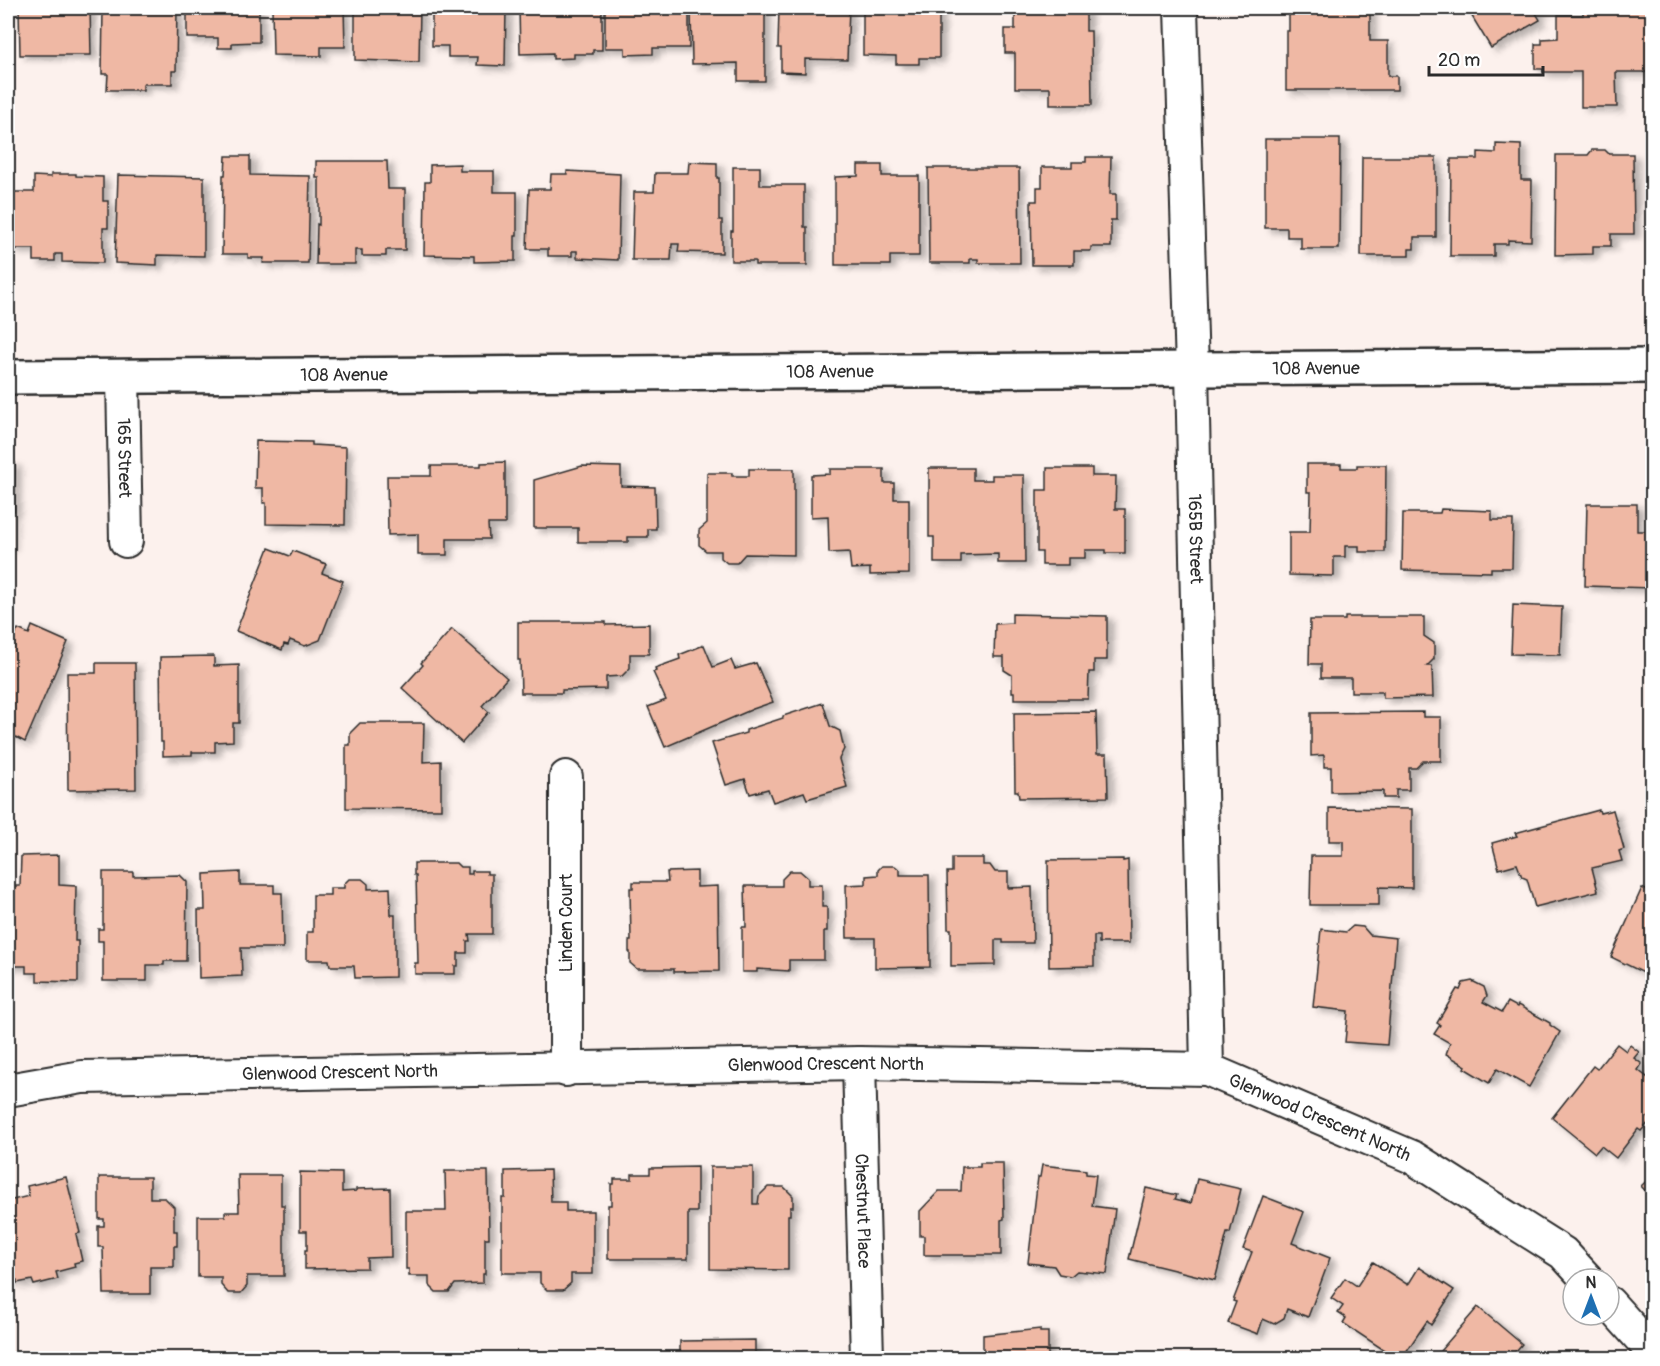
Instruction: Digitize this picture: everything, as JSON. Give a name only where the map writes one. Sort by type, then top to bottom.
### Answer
[{"type":"street","name":"165B Street","points":[[1181,8],[1192,370],[1207,1069]]},
{"type":"street","name":"108 Avenue","points":[[8,376],[1653,366]]},
{"type":"street","name":"165 Street","points":[[123,376],[126,541]]},
{"type":"street","name":"Linden Court","points":[[566,777],[566,1070]]},
{"type":"street","name":"Glenwood Crescent North","points":[[8,1090],[82,1077],[859,1063],[1207,1069],[1412,1157],[1563,1253],[1576,1267]]},
{"type":"street","name":"Chestnut Place","points":[[859,1063],[867,1359]]},
{"type":"street","points":[[1621,1316],[1653,1351]]},
{"type":"building","points":[[19,8],[90,8],[91,55],[20,55]]},
{"type":"building","points":[[103,8],[177,8],[176,71],[172,71],[172,84],[143,84],[143,90],[107,90],[108,74],[102,74]]},
{"type":"building","points":[[187,8],[259,8],[259,42],[232,43],[232,48],[218,48],[218,38],[187,38]]},
{"type":"building","points":[[272,8],[344,8],[345,47],[321,47],[321,56],[273,55]]},
{"type":"building","points":[[355,8],[420,8],[419,62],[355,60]]},
{"type":"building","points":[[432,8],[506,8],[505,66],[477,65],[478,57],[448,57],[448,46],[432,46]]},
{"type":"building","points":[[519,8],[602,8],[602,50],[593,50],[593,54],[574,54],[574,58],[553,59],[553,53],[520,54]]},
{"type":"building","points":[[605,8],[689,8],[689,48],[653,48],[653,54],[625,55],[625,48],[605,48]]},
{"type":"building","points":[[691,8],[765,8],[765,81],[738,81],[738,63],[692,64]]},
{"type":"building","points":[[779,8],[849,8],[847,60],[805,59],[805,73],[781,72],[781,48],[778,48]]},
{"type":"building","points":[[863,8],[939,8],[939,58],[919,58],[919,64],[896,64],[896,56],[863,55]]},
{"type":"building","points":[[1015,8],[1086,8],[1086,31],[1091,31],[1092,105],[1050,105],[1050,88],[1015,88],[1015,53],[1005,53],[1005,29],[1015,29]]},
{"type":"building","points":[[1319,8],[1370,8],[1370,41],[1388,41],[1388,76],[1397,76],[1397,90],[1286,90],[1286,31],[1289,31],[1289,10],[1319,10]]},
{"type":"building","points":[[1467,8],[1547,8],[1536,13],[1540,20],[1491,48]]},
{"type":"building","points":[[1583,8],[1652,8],[1652,72],[1616,72],[1617,107],[1581,107],[1581,72],[1543,72],[1543,69],[1535,69],[1535,44],[1542,44],[1542,39],[1558,38],[1558,15],[1583,15]]},
{"type":"building","points":[[1265,139],[1340,139],[1339,249],[1301,249],[1301,237],[1287,237],[1287,228],[1265,228]]},
{"type":"building","points":[[1496,144],[1521,145],[1521,180],[1532,180],[1531,241],[1508,240],[1508,244],[1494,244],[1494,256],[1450,256],[1451,159],[1478,159],[1478,152],[1496,153]]},
{"type":"building","points":[[1592,150],[1605,150],[1609,154],[1633,154],[1634,234],[1611,234],[1611,246],[1593,246],[1593,254],[1555,255],[1556,155],[1588,155]]},
{"type":"building","points":[[226,156],[250,156],[250,175],[310,176],[308,263],[263,263],[264,258],[248,258],[248,254],[222,254],[223,175],[225,175]]},
{"type":"building","points":[[1086,157],[1111,157],[1110,194],[1116,194],[1116,220],[1111,220],[1111,247],[1091,247],[1091,251],[1074,251],[1074,265],[1032,265],[1031,201],[1037,201],[1037,187],[1042,187],[1042,167],[1072,167],[1072,162],[1086,162]]},
{"type":"building","points":[[1362,157],[1436,157],[1436,237],[1414,237],[1414,249],[1409,249],[1409,256],[1361,256]]},
{"type":"building","points":[[1648,159],[1652,159],[1652,228],[1649,228]]},
{"type":"building","points":[[316,161],[387,161],[388,189],[405,189],[405,250],[386,250],[386,256],[362,256],[362,250],[355,250],[355,264],[316,264],[319,178],[316,178]]},
{"type":"building","points":[[689,162],[717,163],[719,220],[722,220],[722,253],[678,252],[679,244],[672,244],[671,260],[632,260],[634,192],[654,192],[655,173],[688,173]]},
{"type":"building","points":[[460,164],[460,171],[494,171],[494,192],[517,192],[515,261],[474,262],[474,256],[424,255],[425,182],[430,182],[430,165]]},
{"type":"building","points":[[858,165],[882,165],[882,176],[919,176],[919,256],[890,256],[890,265],[835,265],[835,177],[858,176]]},
{"type":"building","points":[[733,167],[760,167],[760,185],[804,185],[807,265],[755,265],[755,261],[731,261]]},
{"type":"building","points":[[928,168],[1019,168],[1020,263],[978,263],[978,259],[970,259],[970,263],[929,263]]},
{"type":"building","points":[[567,171],[620,174],[618,260],[577,258],[577,251],[572,251],[572,256],[548,256],[548,249],[527,249],[529,189],[550,189],[551,174],[567,174]]},
{"type":"building","points":[[51,174],[103,177],[103,201],[108,201],[108,228],[103,228],[103,263],[62,262],[62,254],[55,254],[55,261],[34,261],[34,249],[12,249],[12,192],[34,192],[34,176],[51,177]]},
{"type":"building","points":[[118,175],[204,177],[204,256],[157,255],[157,265],[115,263]]},
{"type":"building","points":[[256,441],[312,442],[312,445],[346,447],[345,525],[266,524],[263,488],[255,488]]},
{"type":"building","points":[[505,462],[505,524],[488,524],[489,539],[447,539],[447,555],[418,555],[418,534],[388,535],[387,476],[431,476],[431,466],[481,466],[481,463]]},
{"type":"building","points":[[8,463],[15,463],[14,511],[11,511],[10,546],[8,548]]},
{"type":"building","points":[[1307,464],[1341,464],[1341,468],[1357,468],[1357,465],[1386,465],[1385,552],[1359,552],[1359,546],[1345,546],[1345,557],[1334,557],[1334,576],[1289,575],[1289,532],[1310,532],[1311,492],[1307,492]]},
{"type":"building","points":[[582,466],[621,467],[621,486],[655,487],[656,529],[648,529],[648,537],[628,537],[628,542],[578,542],[578,528],[534,528],[534,480]]},
{"type":"building","points":[[929,468],[973,468],[973,480],[992,480],[992,475],[1024,475],[1025,563],[998,563],[998,554],[961,555],[961,563],[934,563],[934,537],[929,537]]},
{"type":"building","points":[[1047,468],[1092,468],[1092,476],[1116,476],[1115,509],[1125,509],[1125,553],[1085,550],[1085,558],[1068,558],[1068,565],[1042,565],[1042,552],[1037,552],[1037,490],[1047,490]]},
{"type":"building","points":[[749,469],[794,469],[794,555],[745,554],[737,563],[727,563],[721,558],[721,551],[706,551],[699,545],[699,530],[707,523],[707,473],[749,476]]},
{"type":"building","points":[[830,469],[884,469],[884,483],[894,483],[894,499],[909,499],[909,574],[870,575],[870,568],[851,569],[849,552],[829,553],[828,516],[811,517],[811,475],[830,474]]},
{"type":"building","points":[[1587,504],[1637,504],[1637,531],[1652,531],[1652,588],[1585,586]]},
{"type":"building","points":[[1441,509],[1492,511],[1492,520],[1513,520],[1512,568],[1491,568],[1491,572],[1402,570],[1403,513],[1440,513]]},
{"type":"building","points":[[269,548],[290,556],[293,551],[326,564],[322,573],[343,581],[320,640],[305,646],[290,640],[288,645],[284,644],[282,650],[236,631]]},
{"type":"building","points":[[1513,605],[1562,607],[1560,655],[1511,654]]},
{"type":"building","points":[[1012,614],[1107,616],[1107,660],[1094,660],[1094,672],[1089,672],[1088,699],[1014,699],[1012,675],[1004,670],[1004,657],[994,657],[995,624],[1012,623]]},
{"type":"building","points":[[1345,617],[1424,617],[1424,636],[1434,643],[1434,659],[1427,666],[1432,666],[1433,697],[1383,698],[1383,692],[1351,692],[1351,678],[1321,678],[1321,664],[1309,664],[1310,620],[1345,620]]},
{"type":"building","points":[[518,622],[649,624],[649,654],[630,654],[630,668],[622,676],[606,677],[606,689],[562,690],[562,693],[521,693]]},
{"type":"building","points":[[32,626],[68,642],[25,742],[8,733],[8,631],[15,635],[18,629],[29,634]]},
{"type":"building","points":[[452,629],[507,678],[482,706],[489,712],[462,743],[402,688]]},
{"type":"building","points":[[704,645],[713,667],[731,660],[735,669],[756,663],[773,702],[665,747],[648,707],[666,700],[653,672],[656,671],[655,668],[680,659],[679,655]]},
{"type":"building","points":[[214,656],[214,666],[239,665],[239,723],[233,723],[233,741],[215,742],[215,752],[163,756],[160,657]]},
{"type":"building","points":[[96,663],[135,663],[136,789],[68,790],[67,673],[96,673]]},
{"type":"building","points":[[823,703],[830,726],[840,731],[844,749],[839,759],[847,787],[807,799],[804,792],[773,802],[768,789],[750,794],[745,779],[726,785],[712,743],[746,733],[746,730]]},
{"type":"building","points":[[1096,712],[1097,754],[1107,754],[1108,797],[1019,798],[1018,791],[1015,791],[1014,713]]},
{"type":"building","points":[[1423,712],[1423,717],[1441,717],[1441,761],[1423,761],[1416,768],[1409,768],[1409,790],[1396,790],[1396,798],[1383,798],[1383,791],[1331,792],[1331,767],[1324,767],[1324,755],[1311,756],[1311,713]]},
{"type":"building","points":[[360,723],[424,723],[423,762],[441,761],[441,809],[346,808],[346,745],[350,745],[350,733]]},
{"type":"building","points":[[1329,808],[1412,809],[1412,888],[1379,887],[1379,905],[1310,905],[1311,856],[1343,856],[1343,841],[1329,841]]},
{"type":"building","points":[[1599,810],[1600,813],[1613,810],[1624,849],[1619,851],[1622,861],[1592,868],[1598,891],[1535,907],[1527,879],[1522,877],[1517,864],[1499,869],[1492,843],[1517,836],[1515,833]]},
{"type":"building","points":[[59,855],[59,885],[76,886],[75,941],[78,941],[78,982],[37,981],[37,973],[26,973],[26,966],[8,966],[8,886],[20,886],[21,856]]},
{"type":"building","points":[[952,858],[983,858],[983,865],[990,865],[995,872],[1008,872],[1008,888],[1032,887],[1033,943],[1003,943],[1003,940],[995,940],[995,965],[951,966],[947,872],[952,872]]},
{"type":"building","points":[[1123,859],[1123,861],[1128,860],[1129,943],[1099,943],[1099,936],[1094,936],[1094,966],[1049,967],[1048,860]]},
{"type":"building","points":[[414,863],[456,863],[460,867],[468,867],[468,874],[472,874],[472,871],[487,871],[487,874],[492,874],[492,934],[469,934],[467,953],[458,953],[458,966],[455,966],[455,974],[415,974],[415,963],[418,963]]},
{"type":"building","points":[[882,866],[895,866],[900,870],[900,875],[929,875],[930,967],[875,968],[875,938],[847,938],[846,885],[866,884],[866,876],[878,875],[878,870]]},
{"type":"building","points":[[697,871],[697,887],[718,886],[719,971],[674,972],[674,969],[637,969],[630,963],[629,952],[629,941],[631,941],[630,888],[633,888],[633,882],[668,882],[667,872]]},
{"type":"building","points":[[790,871],[800,871],[808,878],[808,885],[822,885],[822,907],[827,907],[824,960],[789,960],[789,971],[757,969],[757,972],[742,972],[742,927],[746,927],[745,886],[782,886],[782,879]]},
{"type":"building","points":[[103,872],[133,872],[133,876],[180,875],[187,882],[186,961],[164,961],[164,965],[147,965],[147,981],[103,981],[103,941],[98,941],[98,929],[103,929]]},
{"type":"building","points":[[240,872],[240,885],[274,885],[274,893],[282,893],[283,948],[241,948],[242,976],[199,978],[198,910],[205,910],[204,874]]},
{"type":"building","points":[[349,879],[362,879],[368,884],[368,889],[390,888],[391,915],[395,915],[395,977],[355,978],[354,966],[330,966],[329,960],[307,960],[307,932],[313,932],[313,895],[330,895],[330,888],[344,888],[344,884]]},
{"type":"building","points":[[1642,888],[1652,890],[1652,977],[1611,957]]},
{"type":"building","points":[[1353,926],[1363,927],[1370,935],[1396,938],[1387,1045],[1345,1042],[1348,1011],[1313,1007],[1321,929],[1346,932]]},
{"type":"building","points":[[1472,981],[1484,987],[1487,996],[1483,1002],[1502,1012],[1508,1002],[1517,1007],[1518,1005],[1550,1023],[1560,1032],[1529,1087],[1497,1069],[1489,1083],[1446,1054],[1450,1043],[1434,1034],[1440,1025],[1437,1023],[1457,989],[1460,990],[1463,983]]},
{"type":"building","points":[[1617,1044],[1626,1051],[1630,1045],[1639,1052],[1634,1058],[1642,1064],[1638,1070],[1652,1081],[1650,1087],[1652,1089],[1652,1113],[1648,1118],[1651,1120],[1641,1131],[1638,1129],[1616,1158],[1601,1146],[1595,1153],[1552,1118],[1593,1066],[1597,1069]]},
{"type":"building","points":[[980,1163],[1003,1163],[1004,1219],[1001,1220],[1001,1255],[924,1255],[924,1236],[920,1236],[920,1211],[939,1191],[961,1191],[962,1167],[980,1167]]},
{"type":"building","points":[[1042,1165],[1086,1170],[1086,1174],[1096,1175],[1092,1206],[1115,1209],[1107,1274],[1077,1271],[1071,1276],[1059,1274],[1054,1266],[1028,1263],[1038,1177],[1040,1177]]},
{"type":"building","points":[[697,1167],[697,1212],[688,1212],[688,1259],[608,1259],[608,1205],[611,1205],[611,1184],[614,1184],[614,1179],[632,1179],[632,1174],[650,1174],[650,1168]]},
{"type":"building","points":[[710,1167],[753,1167],[753,1204],[758,1204],[759,1196],[768,1187],[784,1187],[793,1196],[793,1207],[790,1207],[790,1215],[788,1215],[788,1270],[710,1269]]},
{"type":"building","points":[[550,1170],[551,1202],[566,1202],[566,1211],[593,1211],[593,1274],[571,1274],[571,1283],[563,1290],[547,1290],[540,1283],[540,1273],[502,1273],[502,1198],[505,1198],[505,1171]]},
{"type":"building","points":[[445,1171],[488,1171],[489,1238],[485,1238],[483,1283],[455,1284],[449,1292],[436,1292],[429,1285],[429,1276],[409,1276],[409,1269],[406,1269],[406,1211],[446,1211]]},
{"type":"building","points":[[300,1172],[342,1173],[342,1192],[356,1191],[356,1189],[390,1188],[391,1257],[367,1258],[367,1268],[305,1269],[307,1231],[300,1231]]},
{"type":"building","points":[[238,1175],[281,1175],[281,1205],[284,1205],[284,1276],[247,1276],[247,1286],[241,1293],[228,1293],[221,1285],[221,1277],[198,1277],[198,1216],[225,1216],[225,1212],[239,1212]]},
{"type":"building","points":[[1652,1176],[1652,1198],[1641,1186]]},
{"type":"building","points":[[66,1177],[80,1233],[76,1234],[82,1261],[74,1263],[75,1267],[56,1272],[58,1279],[34,1285],[32,1280],[17,1283],[17,1280],[10,1281],[8,1201],[29,1196],[27,1186]]},
{"type":"building","points":[[99,1177],[150,1177],[150,1198],[165,1198],[174,1207],[174,1231],[177,1231],[177,1246],[174,1246],[174,1267],[150,1267],[150,1294],[104,1294],[103,1247],[98,1247],[98,1226],[104,1226],[104,1219],[99,1219]]},
{"type":"building","points":[[1197,1179],[1241,1189],[1215,1280],[1129,1259],[1146,1188],[1177,1195],[1175,1199],[1191,1203]]},
{"type":"building","points":[[1263,1196],[1304,1212],[1292,1243],[1330,1258],[1308,1317],[1287,1309],[1284,1318],[1274,1324],[1263,1319],[1258,1334],[1228,1323],[1236,1302],[1233,1301],[1252,1252],[1243,1249]]},
{"type":"building","points":[[1373,1262],[1408,1285],[1419,1267],[1454,1290],[1431,1325],[1427,1321],[1402,1358],[1396,1358],[1343,1323],[1346,1318],[1338,1313],[1343,1306],[1331,1298],[1345,1278],[1357,1286]]},
{"type":"building","points":[[1478,1307],[1522,1344],[1510,1358],[1434,1358]]},
{"type":"building","points":[[1040,1329],[1040,1332],[1048,1332],[1048,1358],[970,1358],[970,1356],[983,1356],[983,1335]]},
{"type":"building","points":[[755,1340],[755,1358],[680,1358],[680,1341]]}]
